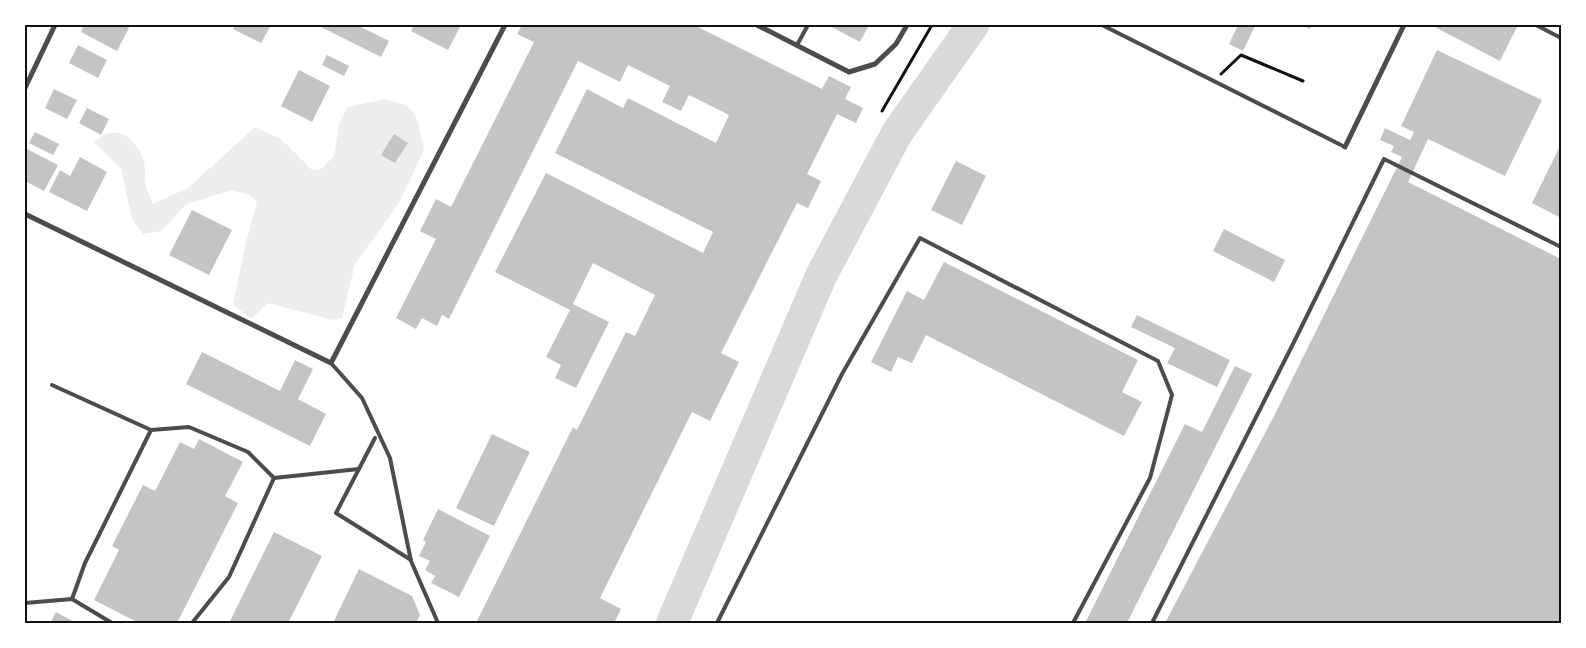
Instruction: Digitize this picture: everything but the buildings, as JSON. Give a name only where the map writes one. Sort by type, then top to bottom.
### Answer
[{"type":"street","points":[[25,88],[56,25]]},
{"type":"street","points":[[25,214],[331,363],[505,25]]},
{"type":"street","points":[[757,25],[848,72],[875,64],[896,44],[907,25]]},
{"type":"street","points":[[1345,147],[1404,25]]},
{"type":"lane","points":[[797,45],[808,25]]},
{"type":"lane","points":[[1102,25],[1345,147]]},
{"type":"lane","points":[[1536,25],[1561,38]]},
{"type":"lane","points":[[1152,623],[1296,338],[1384,158],[1561,248]]},
{"type":"lane","points":[[717,623],[842,374],[920,238],[1158,361],[1172,395],[1150,478],[1073,623]]},
{"type":"lane","points":[[331,363],[362,398],[390,458],[411,561],[438,623]]},
{"type":"lane","points":[[52,385],[151,430],[189,427],[248,452],[274,478]]},
{"type":"lane","points":[[72,598],[85,563],[151,430]]},
{"type":"lane","points":[[374,438],[336,513],[411,561]]},
{"type":"lane","points":[[274,478],[359,469]]},
{"type":"lane","points":[[192,623],[229,577],[274,478]]},
{"type":"lane","points":[[25,602],[72,598],[112,623]]},
{"type":"path","points":[[882,111],[932,25]]},
{"type":"path","points":[[1213,81],[1241,55],[1303,81]]},
{"type":"shaded area","points":[[386,99],[405,105],[413,112],[418,122],[424,150],[399,203],[355,264],[342,318],[333,320],[268,303],[251,319],[233,304],[246,242],[257,203],[251,196],[233,190],[187,204],[161,231],[143,234],[132,219],[121,169],[94,142],[101,136],[116,133],[122,134],[134,143],[143,158],[146,186],[153,204],[188,188],[255,127],[281,139],[312,170],[321,169],[334,156],[339,124],[347,107]]},
{"type":"waterway","points":[[672,623],[821,276],[897,133],[973,25]]}]
